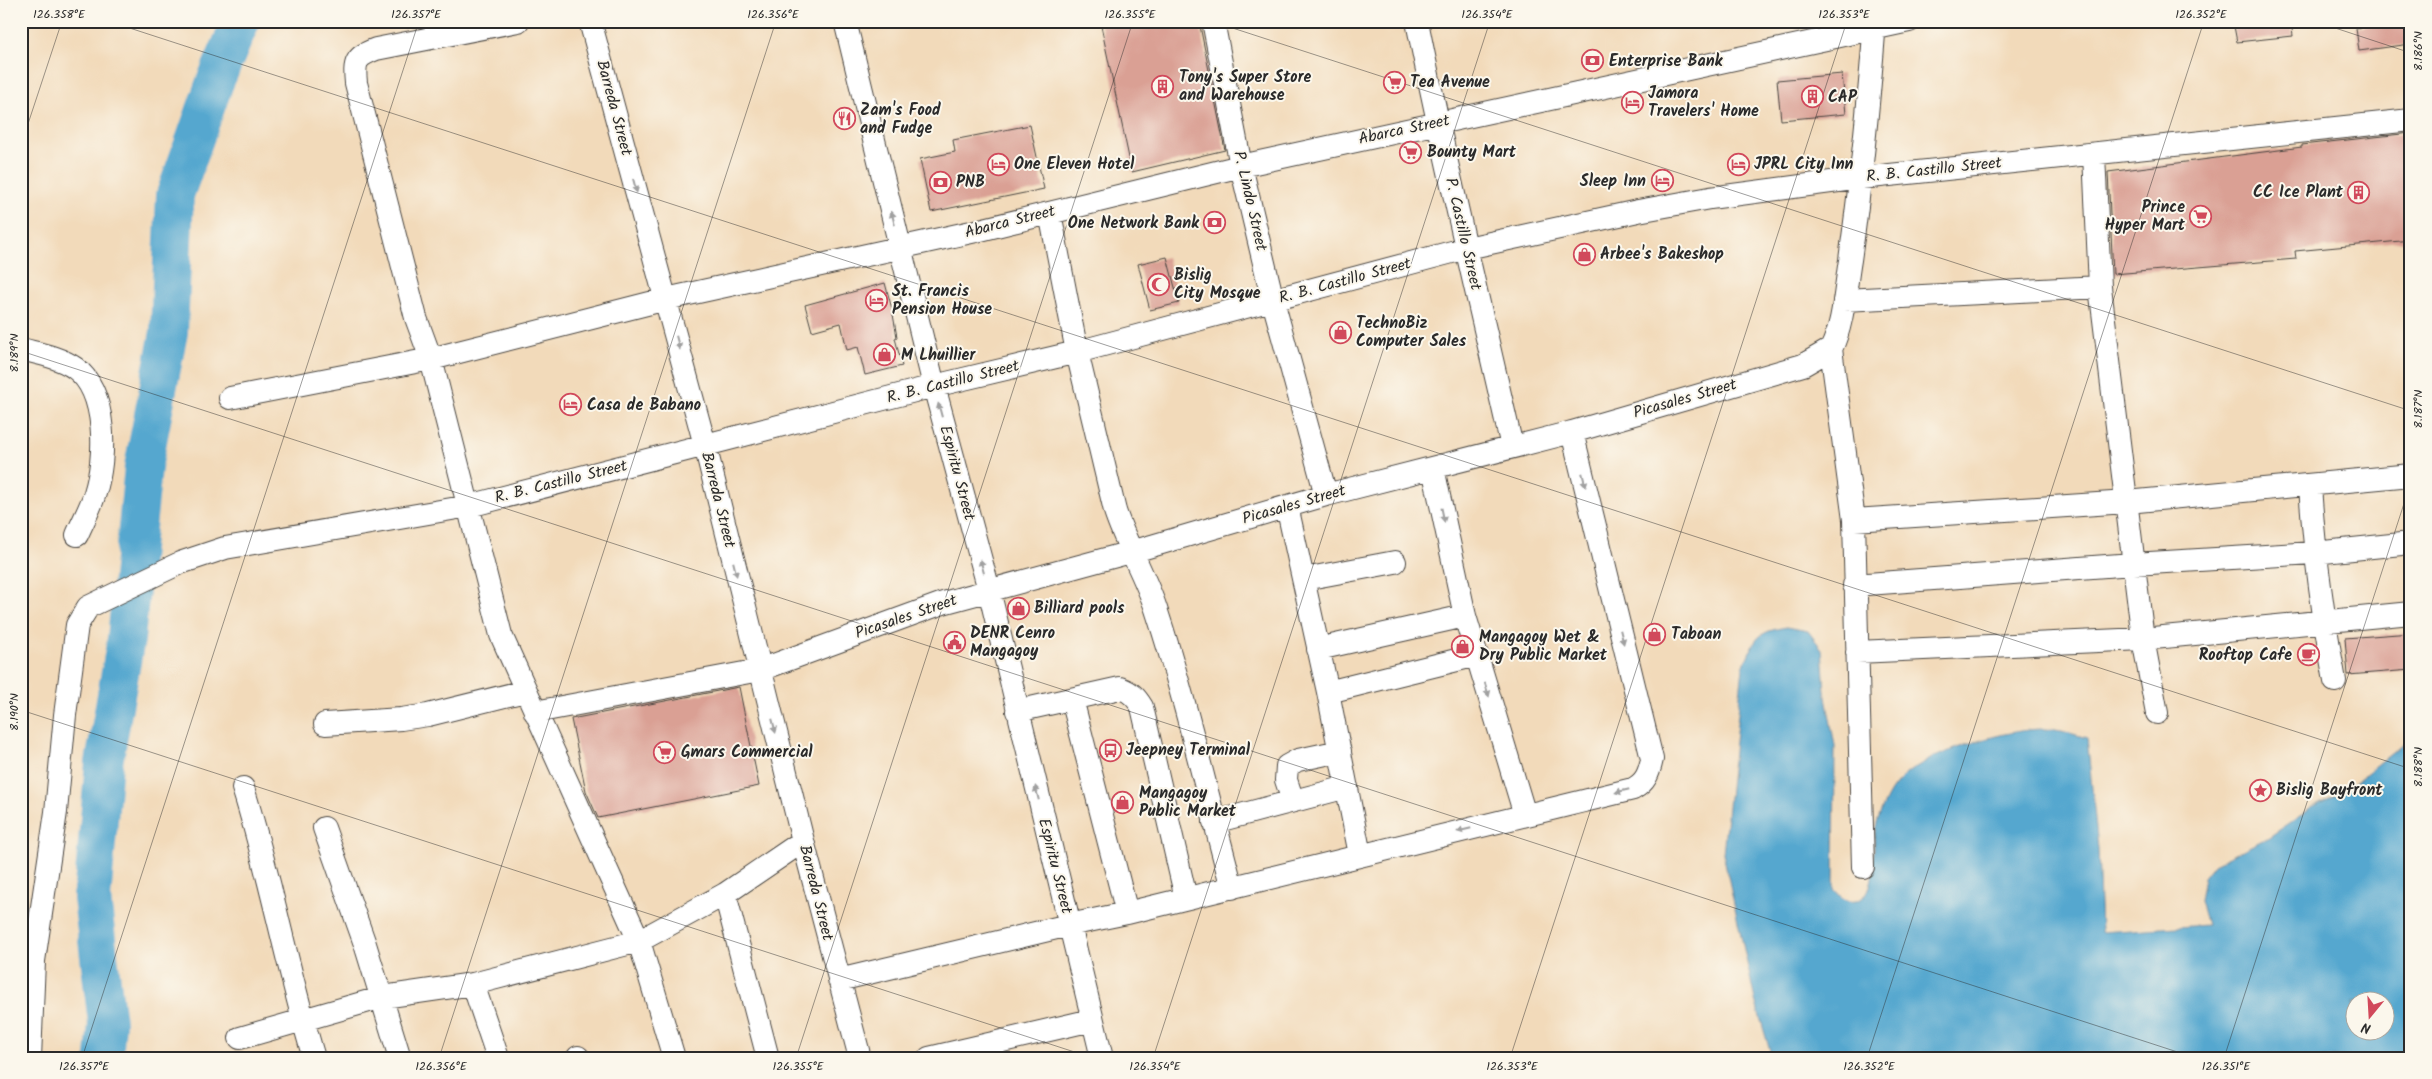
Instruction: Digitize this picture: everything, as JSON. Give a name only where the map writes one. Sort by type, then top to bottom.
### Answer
[{"type":"street","points":[[518,21],[364,53],[357,60],[354,68],[356,83],[416,318],[431,358],[501,635],[639,941],[674,1058]]},
{"type":"street","name":"Barreda Street","points":[[590,21],[705,445],[803,841],[860,1058]]},
{"type":"street","name":"Espiritu Street","points":[[846,21],[934,386],[988,590],[1102,1058]]},
{"type":"street","name":"P. Lindo Street","points":[[1212,21],[1241,166],[1273,301],[1326,495]]},
{"type":"street","name":"P. Castillo Street","points":[[1417,21],[1436,123],[1467,248],[1512,447]]},
{"type":"street","name":"Abarca Street","points":[[230,398],[431,358],[666,298],[901,248],[1241,166],[1875,25],[1909,21]]},
{"type":"street","points":[[1864,867],[1854,585],[1854,520],[1831,349],[1837,338],[1844,300],[1861,178],[1875,25]]},
{"type":"street","name":"R. B. Castillo Street","points":[[30,1058],[34,961],[56,812],[77,625],[88,607],[180,563],[225,548],[469,506],[934,386],[1077,352],[1467,248],[1647,209],[1861,178],[2411,120]]},
{"type":"street","points":[[2094,154],[2100,287],[2143,639],[2157,714]]},
{"type":"street","points":[[1050,213],[1077,352],[1115,512],[1131,552],[1145,579],[1164,634],[1232,888]]},
{"type":"street","points":[[1844,300],[2100,287]]},
{"type":"street","points":[[21,349],[54,357],[76,369],[93,390],[104,439],[96,492],[77,535]]},
{"type":"street","name":"Picasales Street","points":[[535,712],[760,670],[908,615],[988,590],[1131,552],[1326,495],[1572,432],[1802,365],[1831,349]]},
{"type":"street","points":[[839,980],[1232,888],[1633,789],[1643,783],[1650,772],[1652,759],[1572,432]]},
{"type":"street","points":[[1433,468],[1465,616],[1525,815]]},
{"type":"street","points":[[1854,520],[2127,502],[2411,475]]},
{"type":"street","points":[[2310,485],[2314,553],[2335,681]]},
{"type":"street","points":[[1287,506],[1328,692],[1360,856]]},
{"type":"street","points":[[1854,585],[2133,564],[2314,553],[2411,543]]},
{"type":"street","points":[[1304,580],[1395,562]]},
{"type":"street","points":[[1857,652],[2143,639],[2411,613]]},
{"type":"street","points":[[1318,650],[1465,616]]},
{"type":"street","points":[[1328,692],[1477,655]]},
{"type":"street","points":[[1017,710],[1120,688],[1129,692],[1142,707],[1186,898]]},
{"type":"street","points":[[325,724],[401,719],[428,715],[525,691]]},
{"type":"street","points":[[1072,699],[1127,913]]},
{"type":"street","points":[[1293,801],[1286,780],[1287,766],[1298,760],[1340,751]]},
{"type":"street","points":[[1214,822],[1346,786]]},
{"type":"street","points":[[243,788],[270,882],[302,1020],[314,1058]]},
{"type":"street","points":[[324,828],[383,997],[400,1058]]},
{"type":"street","points":[[240,1038],[383,997],[473,984],[639,941],[725,894],[803,841]]},
{"type":"street","points":[[725,894],[768,1058]]},
{"type":"street","points":[[473,984],[498,1058]]},
{"type":"street","points":[[929,1058],[1092,1020]]},
{"type":"water","points":[[1787,627],[1808,631],[1822,649],[1825,691],[1835,746],[1834,889],[1849,901],[1856,901],[1863,897],[1868,890],[1873,871],[1875,832],[1879,817],[1892,790],[1907,773],[1938,756],[1974,742],[2028,730],[2049,729],[2087,738],[2098,848],[2101,932],[2207,925],[2200,901],[2204,877],[2214,864],[2269,837],[2319,803],[2344,791],[2411,738],[2411,1058],[1772,1058],[1755,1000],[1723,853],[1743,667],[1754,643],[1769,631]]},
{"type":"building","name":"Tony's Super Store and Warehouse","points":[[1100,21],[1199,21],[1225,150],[1132,172]]},
{"type":"building","points":[[2233,21],[2291,21],[2293,36],[2237,42]]},
{"type":"building","points":[[2411,21],[2411,44],[2359,51],[2356,28]]},
{"type":"building","name":"CAP","points":[[1842,74],[1846,114],[1781,120],[1777,80]]},
{"type":"building","name":"One Eleven Hotel","points":[[1030,125],[1044,189],[931,212],[920,159],[955,152],[953,140]]},
{"type":"building","points":[[2411,133],[2411,240],[2295,251],[2296,259],[2113,274],[2108,172],[2302,147],[2302,145]]},
{"type":"building","name":"Bislig City Mosque","points":[[1167,257],[1179,303],[1150,310],[1138,264]]},
{"type":"building","points":[[885,283],[892,309],[897,337],[895,338],[902,366],[865,375],[858,347],[847,350],[841,323],[812,331],[805,305]]},
{"type":"building","points":[[2411,633],[2411,670],[2348,675],[2345,638]]},
{"type":"building","name":"Gmars Commercial","points":[[739,687],[759,786],[598,818],[586,791],[571,719]]},
{"type":"waterway","points":[[104,1058],[107,1023],[92,898],[104,763],[126,639],[143,467],[169,332],[175,195],[215,82],[241,21]]},
{"type":"place","name":"Enterprise Bank","points":[[1593,61]]},
{"type":"place","name":"Tea Avenue","points":[[1394,82]]},
{"type":"place","name":"Tony's Super Store and Warehouse","points":[[1163,86]]},
{"type":"place","name":"CAP","points":[[1812,97]]},
{"type":"place","name":"Jamora Travelers' Home","points":[[1632,102]]},
{"type":"place","name":"Zam's Food and Fudge","points":[[844,119]]},
{"type":"place","name":"Bounty Mart","points":[[1411,152]]},
{"type":"place","name":"One Eleven Hotel","points":[[998,164]]},
{"type":"place","name":"JPRL City Inn","points":[[1738,164]]},
{"type":"place","name":"Sleep Inn","points":[[1662,181]]},
{"type":"place","name":"PNB","points":[[940,182]]},
{"type":"place","name":"CC Ice Plant","points":[[2359,192]]},
{"type":"place","name":"Prince Hyper Mart","points":[[2201,216]]},
{"type":"place","name":"One Network Bank","points":[[1215,223]]},
{"type":"place","name":"Arbee's Bakeshop","points":[[1584,254]]},
{"type":"place","name":"Bislig City Mosque","points":[[1158,284]]},
{"type":"place","name":"St. Francis Pension House","points":[[876,300]]},
{"type":"place","name":"TechnoBiz Computer Sales","points":[[1340,332]]},
{"type":"place","name":"M Lhuillier","points":[[885,355]]},
{"type":"place","name":"Casa de Babano","points":[[571,405]]},
{"type":"place","name":"Billiard pools","points":[[1018,608]]},
{"type":"place","name":"Taboan","points":[[1655,634]]},
{"type":"place","name":"DENR Cenro Mangagoy","points":[[954,642]]},
{"type":"place","name":"Mangagoy Wet & Dry Public Market","points":[[1463,646]]},
{"type":"place","name":"Rooftop Cafe","points":[[2308,655]]},
{"type":"place","name":"Jeepney Terminal","points":[[1110,750]]},
{"type":"place","name":"Gmars Commercial","points":[[665,752]]},
{"type":"place","name":"Bislig Bayfront","points":[[2260,790]]},
{"type":"place","name":"Mangagoy Public Market","points":[[1123,802]]}]
